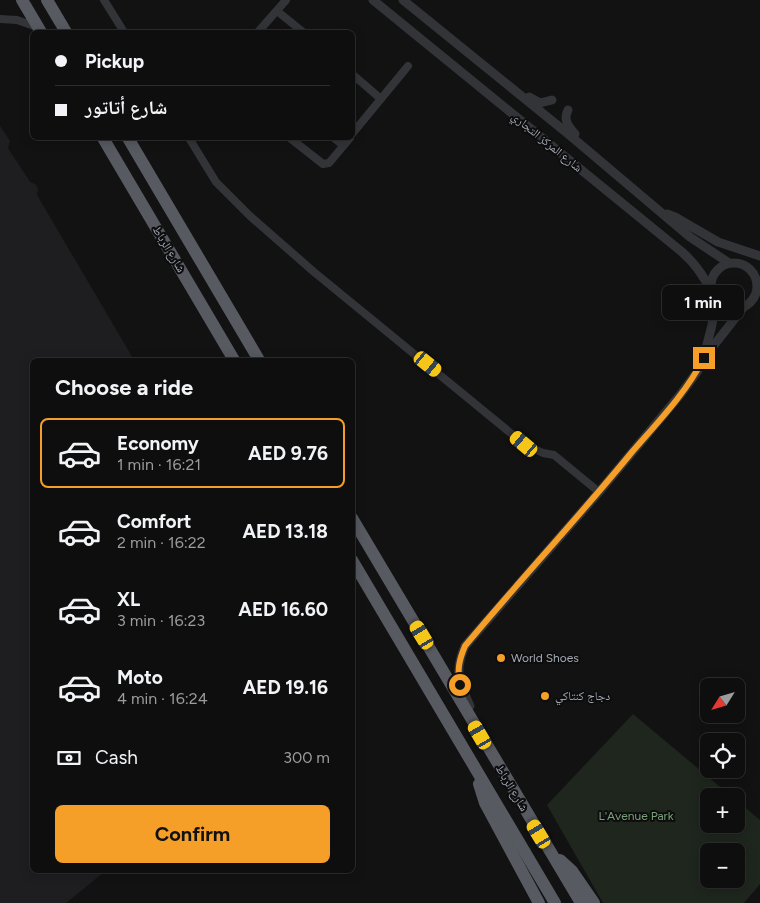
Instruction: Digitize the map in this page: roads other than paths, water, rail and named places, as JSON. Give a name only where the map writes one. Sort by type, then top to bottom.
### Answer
[{"type":"highway","points":[[22,0],[39,30]]},
{"type":"highway","points":[[47,0],[65,30]]},
{"type":"highway","name":"شارع الرباط","points":[[104,140],[233,358]]},
{"type":"highway","name":"شارع الرباط","points":[[129,140],[258,358]]},
{"type":"highway","name":"شارع الرباط","points":[[355,523],[581,903]]},
{"type":"highway","name":"شارع الرباط","points":[[355,565],[555,903]]},
{"type":"highway","points":[[471,761],[485,804],[540,903]]},
{"type":"highway","points":[[549,850],[572,871],[594,903]]},
{"type":"street","points":[[104,0],[123,30]]},
{"type":"street","points":[[260,30],[286,0]]},
{"type":"street","name":"شارع المركز التجاري","points":[[373,0],[534,138],[682,252],[697,266],[706,279],[713,296]]},
{"type":"street","name":"شارع المركز التجاري","points":[[403,0],[591,153],[690,237],[729,263]]},
{"type":"street","points":[[277,11],[300,30]]},
{"type":"street","points":[[0,19],[17,20],[39,30]]},
{"type":"street","points":[[355,130],[408,66]]},
{"type":"street","points":[[355,77],[381,99]]},
{"type":"street","points":[[512,88],[540,103],[552,100]]},
{"type":"street","points":[[568,110],[565,116],[568,127],[591,153]]},
{"type":"street","points":[[190,140],[216,182],[231,198],[307,266],[524,444],[554,456],[599,492]]},
{"type":"street","points":[[293,140],[326,164],[329,163],[348,140]]},
{"type":"street","points":[[337,140],[343,145]]},
{"type":"street","points":[[662,213],[675,217],[718,242],[760,256]]},
{"type":"street","points":[[490,752],[460,685],[457,670],[465,646],[599,492],[697,372],[704,358],[712,325],[712,278],[716,271],[729,263],[744,265],[755,270],[758,291],[755,298],[704,358]]},
{"type":"street","points":[[713,296],[720,305],[736,310],[747,306],[760,297]]},
{"type":"place","name":"World Shoes","points":[[501,658]]},
{"type":"place","name":"دجاج كنتاكي","points":[[545,696]]},
{"type":"park label","name":"L'Avenue Park","points":[[636,816]]}]
